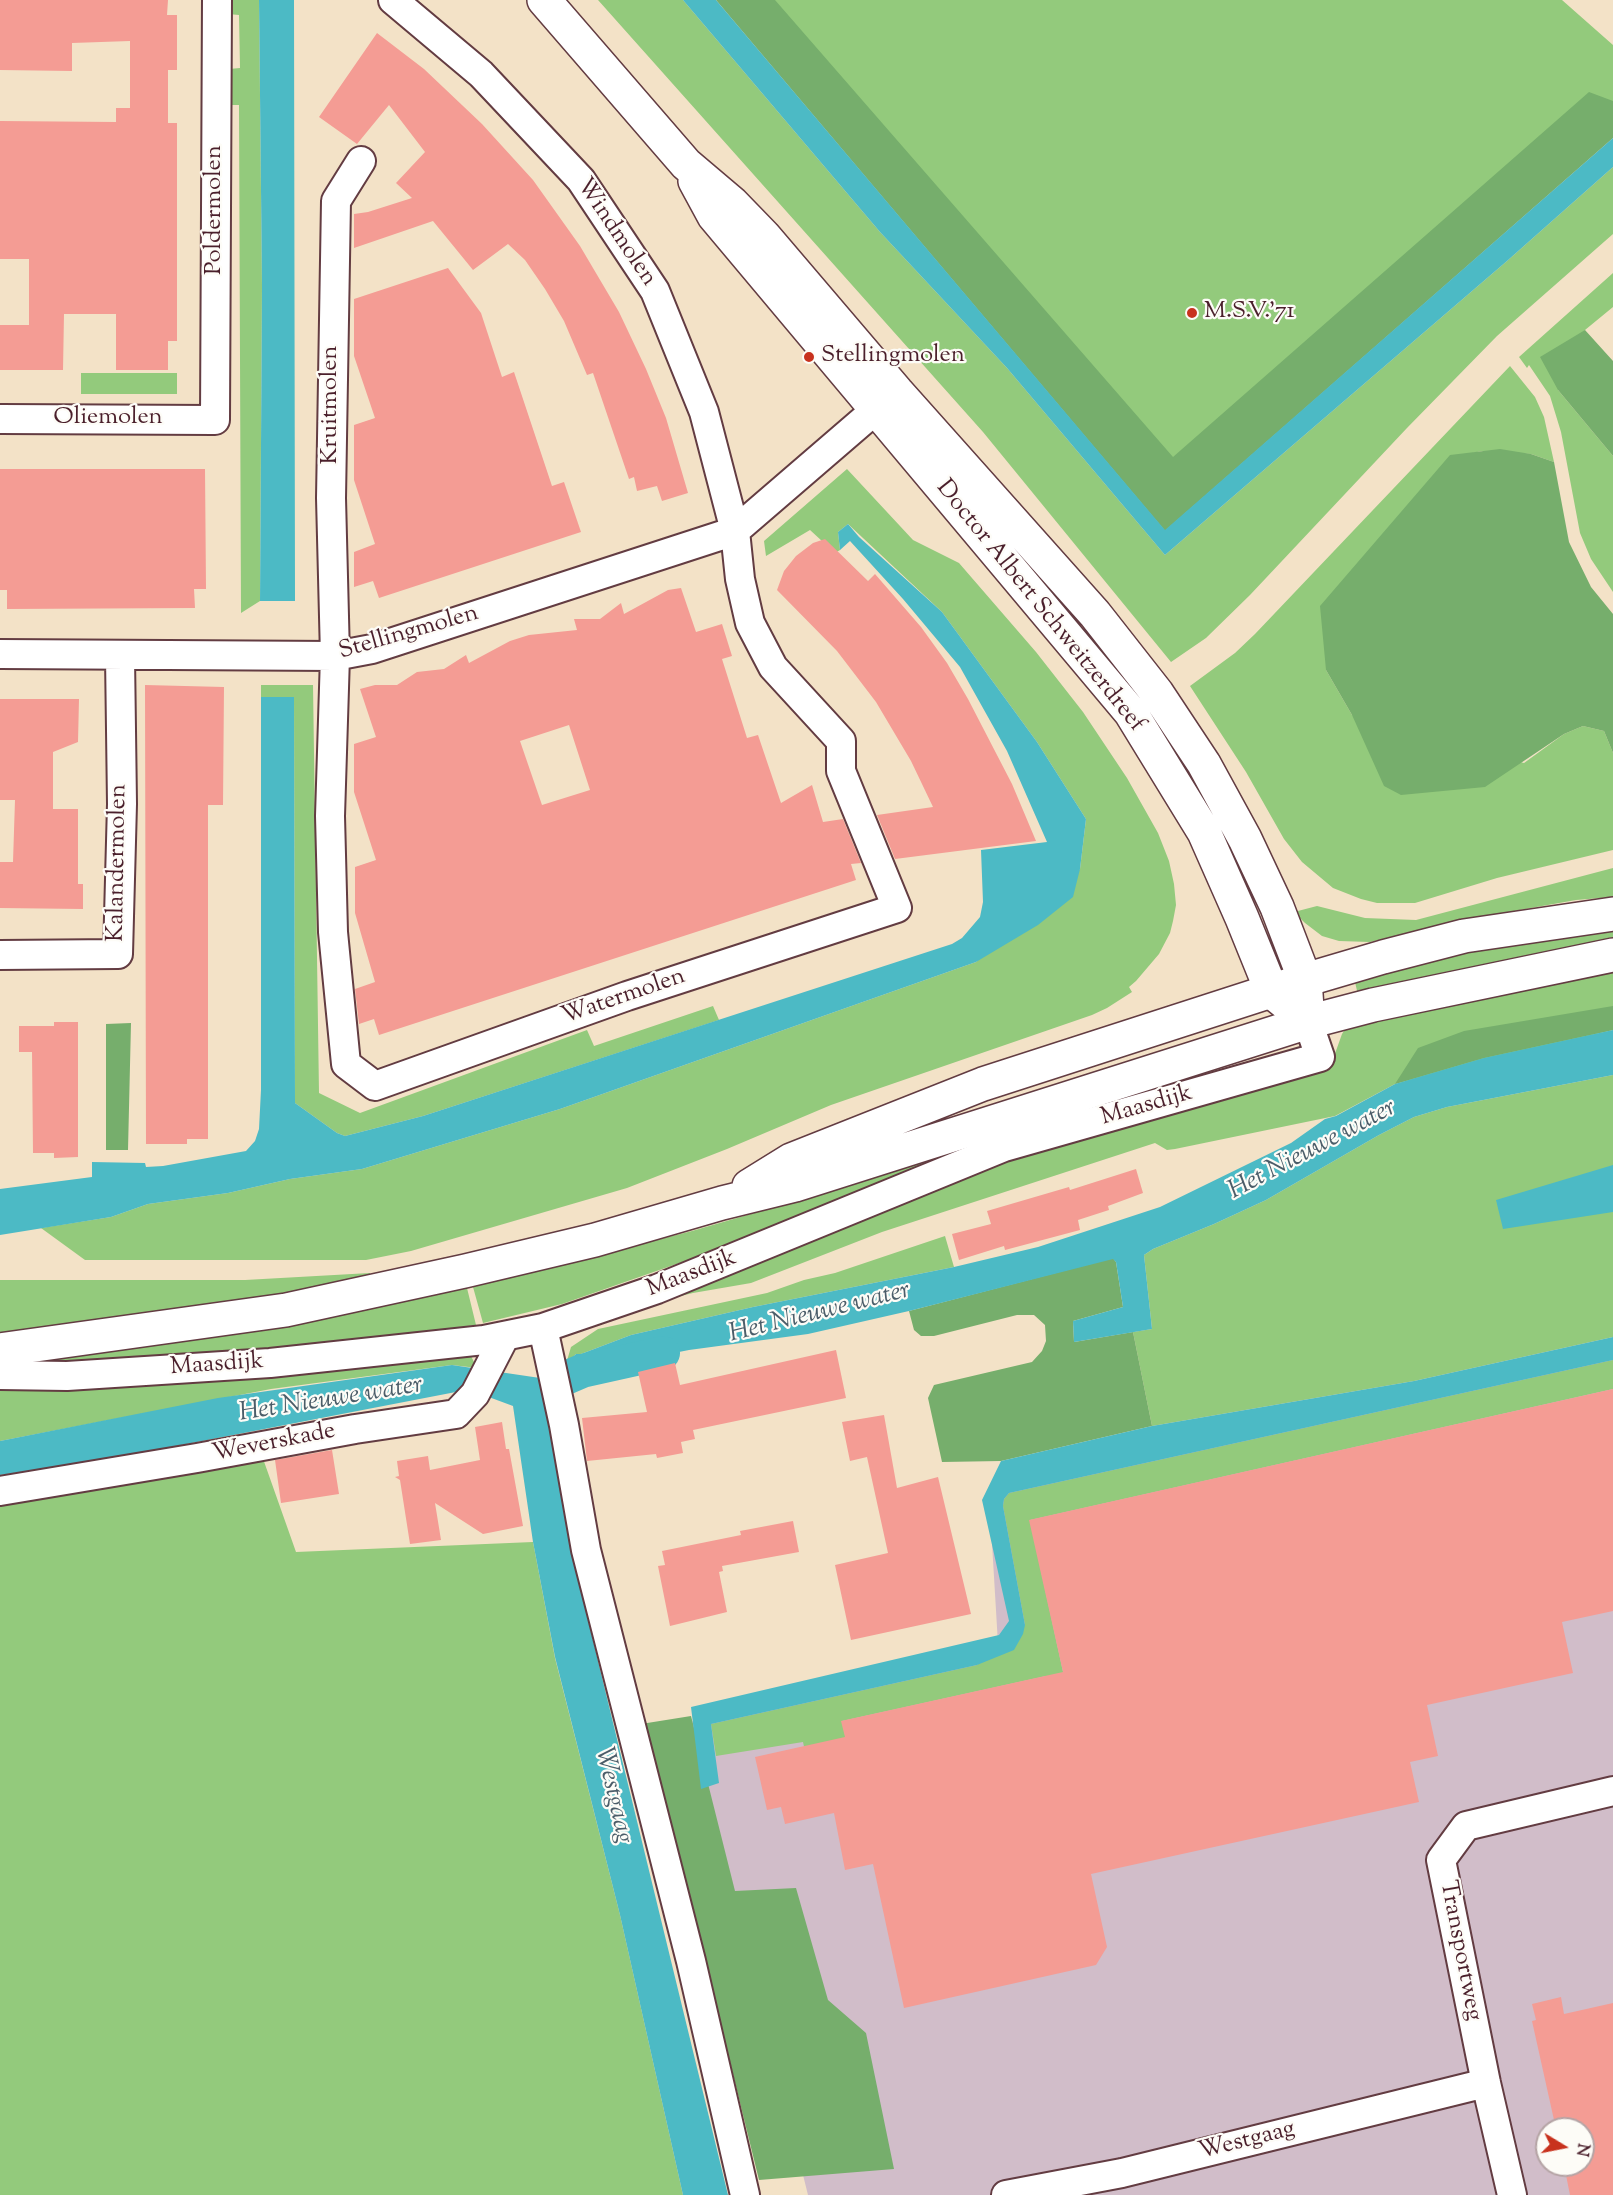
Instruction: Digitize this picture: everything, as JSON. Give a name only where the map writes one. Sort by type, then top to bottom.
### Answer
[{"type":"main road","name":"Doctor Albert Schweitzerdreef","points":[[544,0],[686,164],[732,203],[764,236],[886,400],[1131,713],[1204,832],[1272,992],[1308,1022]]},
{"type":"main road","name":"Doctor Albert Schweitzerdreef","points":[[886,400],[1095,614],[1157,693],[1204,764],[1245,838],[1277,907],[1305,980],[1308,1022]]},
{"type":"main road","name":"Maasdijk","points":[[722,1203],[791,1160],[983,1084],[1383,957],[1464,936],[1613,914]]},
{"type":"main road","name":"Maasdijk","points":[[0,1350],[286,1310],[595,1240],[722,1203],[795,1185],[1308,1022],[1396,1000],[1613,955]]},
{"type":"street","name":"Poldermolen","points":[[215,420],[217,0]]},
{"type":"street","name":"Windmolen","points":[[393,0],[482,74],[581,180],[655,291],[704,412],[735,531]]},
{"type":"street","name":"Kruitmolen","points":[[335,656],[331,498],[336,201],[361,161]]},
{"type":"street","name":"Stellingmolen","points":[[0,654],[335,656],[372,649],[735,531],[886,400]]},
{"type":"street","name":"Oliemolen","points":[[0,419],[215,420]]},
{"type":"street","name":"Watermolen","points":[[335,656],[330,816],[333,932],[346,1064],[375,1086],[627,996],[897,908],[841,771],[841,741],[773,667],[750,623],[741,579],[735,531]]},
{"type":"street","name":"Kalandermolen","points":[[0,955],[118,954],[122,804],[120,656]]},
{"type":"street","name":"Maasdijk","points":[[0,1375],[67,1376],[258,1364],[495,1338],[543,1328],[657,1289],[1004,1147],[1320,1057],[1308,1022]]},
{"type":"street","points":[[543,1328],[564,1425],[586,1550],[691,1961],[745,2195]]},
{"type":"street","name":"Weverskade","points":[[0,1491],[355,1429],[456,1414],[475,1394],[488,1369],[495,1338]]},
{"type":"street","name":"Transportweg","points":[[1512,2195],[1486,2083],[1441,1860],[1466,1826],[1613,1791]]},
{"type":"street","name":"Westgaag","points":[[1006,2195],[1122,2173],[1486,2083]]},
{"type":"shaded area","points":[[1613,1356],[1613,2195],[808,2195],[690,1722],[998,1644],[989,1493]]},
{"type":"green space","points":[[228,0],[259,0],[262,286],[260,601],[241,613],[239,105],[228,105],[229,69],[240,68],[239,15],[228,14]]},
{"type":"green space","points":[[598,0],[683,0],[880,232],[1007,368],[1165,555],[1613,167],[1613,234],[1497,336],[1250,595],[1206,638],[1171,662],[983,432]]},
{"type":"green space","points":[[716,0],[775,0],[1173,457],[1589,92],[1613,101],[1613,138],[1165,531]]},
{"type":"green space","name":"M.S.V.'71","points":[[736,0],[1562,0],[1613,45],[1613,107],[1166,520]]},
{"type":"green space","points":[[1613,273],[1613,307],[1585,330],[1558,390],[1613,456],[1613,592],[1591,559],[1580,533],[1561,432],[1550,396],[1529,365],[1527,368],[1519,357]]},
{"type":"green space","points":[[1585,330],[1613,361],[1613,456],[1558,390],[1540,357]]},
{"type":"green space","points":[[1510,366],[1535,397],[1544,417],[1554,462],[1531,454],[1482,451],[1468,454],[1326,670],[1352,715],[1524,763],[1564,734],[1583,726],[1604,731],[1613,753],[1613,850],[1497,878],[1415,903],[1377,903],[1361,899],[1333,888],[1302,862],[1284,839],[1246,772],[1190,686],[1235,653],[1255,634]]},
{"type":"green space","points":[[81,373],[177,373],[177,394],[81,394]]},
{"type":"green space","points":[[1500,449],[1531,454],[1554,462],[1569,542],[1591,587],[1613,614],[1613,753],[1604,731],[1583,726],[1564,734],[1485,787],[1401,795],[1384,786],[1352,715],[1326,670],[1320,606],[1450,455]]},
{"type":"green space","points":[[847,469],[913,540],[959,563],[1036,652],[1083,712],[1127,778],[1158,833],[1169,861],[1176,905],[1170,933],[1159,954],[1129,987],[1132,992],[1092,1015],[831,1105],[627,1188],[411,1251],[366,1260],[85,1260],[41,1228],[111,1217],[148,1204],[228,1193],[290,1179],[362,1169],[560,1109],[976,962],[1080,869],[1086,819],[1037,742],[942,612],[848,524],[838,532],[840,550],[835,553],[810,530],[766,556],[764,541]]},
{"type":"green space","points":[[261,685],[313,685],[319,1093],[360,1113],[587,1030],[594,1046],[713,1006],[719,1020],[423,1116],[345,1136],[337,1133],[295,1103],[294,697],[261,697]]},
{"type":"green space","points":[[1613,868],[1613,897],[1576,900],[1452,922],[1370,942],[1339,941],[1322,936],[1294,912],[1317,906],[1365,918],[1416,920]]},
{"type":"green space","points":[[1613,928],[1613,946],[1359,999],[1354,978],[1482,948]]},
{"type":"green space","points":[[1613,964],[1613,1030],[1395,1084],[1335,1116],[1175,1149],[1167,1150],[1155,1143],[882,1232],[751,1283],[693,1293],[619,1311],[1007,1155],[1332,1062],[1347,1026]]},
{"type":"green space","points":[[1613,1006],[1613,1030],[1484,1058],[1395,1084],[1418,1048],[1464,1031]]},
{"type":"green space","points":[[131,1023],[128,1150],[106,1150],[106,1024]]},
{"type":"green space","points":[[1613,1075],[1613,1337],[1414,1381],[1152,1426],[1133,1332],[1152,1329],[1144,1255],[1266,1200],[1414,1117],[1447,1107]]},
{"type":"green space","points":[[947,1151],[949,1155],[771,1231],[562,1304],[483,1323],[473,1287],[692,1231],[789,1203]]},
{"type":"green space","points":[[945,1236],[954,1267],[753,1307],[631,1335],[576,1354],[566,1364],[571,1347],[598,1329],[767,1293]]},
{"type":"green space","points":[[1113,1258],[1116,1262],[1123,1307],[1073,1321],[1074,1342],[1133,1332],[1152,1426],[1001,1461],[942,1462],[928,1398],[934,1385],[1032,1362],[1042,1351],[1046,1341],[1045,1325],[1034,1315],[1017,1315],[934,1336],[921,1336],[914,1330],[909,1311]]},
{"type":"green space","points":[[370,1273],[370,1275],[348,1281],[265,1298],[0,1334],[0,1280],[245,1280]]},
{"type":"green space","points":[[467,1288],[476,1325],[400,1336],[254,1350],[72,1365],[38,1362],[285,1327]]},
{"type":"green space","points":[[471,1356],[477,1368],[452,1365],[271,1389],[0,1441],[0,1387]]},
{"type":"green space","points":[[1613,1360],[1613,1389],[1030,1520],[1065,1681],[1046,1676],[842,1721],[852,1767],[810,1774],[803,1742],[716,1756],[711,1724],[977,1665],[1025,1625],[1003,1506],[1004,1499],[1009,1493]]},
{"type":"green space","points":[[261,1453],[296,1552],[533,1542],[555,1658],[620,1915],[683,2195],[0,2195],[0,1495]]},
{"type":"green space","points":[[691,1716],[735,1891],[796,1888],[828,2000],[866,2033],[894,2169],[759,2180],[691,1903],[641,1724]]},
{"type":"water","points":[[259,0],[294,0],[295,601],[260,601],[262,286]]},
{"type":"water","points":[[683,0],[716,0],[1165,530],[1613,138],[1613,167],[1165,555],[1007,368],[880,232]]},
{"type":"water","points":[[848,524],[859,537],[942,612],[1037,742],[1086,819],[1080,869],[1073,897],[1038,925],[976,962],[560,1109],[362,1169],[290,1179],[228,1193],[148,1204],[111,1217],[0,1235],[0,1189],[92,1177],[92,1162],[145,1163],[146,1167],[163,1166],[246,1151],[255,1141],[259,1129],[261,1090],[261,697],[294,697],[295,1103],[337,1133],[345,1136],[423,1116],[952,944],[962,938],[980,917],[983,902],[981,850],[1047,842],[1007,751],[960,667],[850,541],[840,550],[838,532]]},
{"type":"water","points":[[1613,1030],[1613,1075],[1447,1107],[1414,1117],[1266,1200],[1153,1249],[1144,1255],[1152,1329],[1074,1342],[1073,1321],[1123,1307],[1116,1262],[1113,1259],[808,1334],[689,1350],[593,1369],[567,1392],[556,1447],[571,1550],[728,2195],[683,2195],[620,1915],[555,1657],[533,1542],[513,1406],[486,1396],[461,1391],[109,1459],[0,1475],[0,1441],[218,1398],[452,1365],[540,1378],[567,1375],[566,1364],[576,1354],[631,1335],[1038,1247],[1160,1207],[1291,1143],[1325,1119],[1336,1116],[1395,1084],[1484,1058]]},
{"type":"water","points":[[1613,1165],[1613,1212],[1503,1229],[1496,1200]]},
{"type":"water","points":[[1613,1337],[1613,1360],[1009,1493],[1004,1499],[1003,1506],[1025,1625],[1014,1650],[977,1665],[711,1724],[719,1783],[701,1789],[691,1707],[999,1635],[1009,1621],[982,1500],[1001,1461],[1152,1426],[1414,1381]]},
{"type":"building","points":[[0,0],[168,0],[167,15],[177,15],[177,70],[168,70],[168,123],[177,123],[177,341],[168,341],[168,370],[116,370],[116,314],[64,314],[63,370],[0,370],[0,325],[29,325],[29,259],[0,259],[0,121],[116,122],[116,108],[130,108],[130,41],[72,43],[72,71],[0,70]]},
{"type":"building","points":[[377,33],[424,69],[482,124],[533,180],[580,246],[619,312],[646,369],[666,418],[688,493],[662,501],[657,486],[637,491],[634,477],[629,479],[593,373],[587,375],[564,321],[545,289],[525,260],[508,244],[473,270],[433,221],[354,248],[354,214],[412,198],[396,183],[425,152],[389,105],[357,144],[319,117]]},
{"type":"building","points":[[448,268],[481,313],[502,377],[514,372],[552,486],[564,482],[581,532],[379,598],[373,581],[354,587],[354,552],[375,544],[354,480],[354,425],[375,418],[354,356],[354,299]]},
{"type":"building","points":[[0,469],[205,469],[206,589],[194,589],[195,608],[7,609],[7,590],[0,590]]},
{"type":"building","points":[[825,539],[868,581],[875,574],[921,627],[947,663],[1012,784],[1036,841],[895,859],[877,815],[933,807],[911,761],[876,702],[837,651],[777,590],[784,571],[796,556],[813,543]]},
{"type":"building","points":[[681,588],[696,632],[722,624],[732,656],[722,659],[747,738],[758,735],[781,803],[812,785],[823,822],[843,819],[861,863],[851,864],[856,880],[379,1035],[374,1019],[359,1024],[355,989],[375,982],[355,913],[355,867],[376,860],[354,792],[354,744],[376,737],[360,689],[375,685],[397,685],[417,672],[444,669],[466,655],[469,663],[510,641],[529,635],[577,630],[574,619],[600,619],[621,603],[624,614],[668,590]],"holes":[[[569,725],[590,790],[542,805],[520,741]]]},
{"type":"building","points":[[145,685],[224,687],[223,805],[208,805],[208,1139],[187,1139],[187,1144],[146,1144]]},
{"type":"building","points":[[0,699],[79,699],[78,742],[53,752],[53,809],[78,809],[78,884],[83,884],[83,909],[0,908],[0,862],[13,862],[15,800],[0,800]]},
{"type":"building","points":[[54,1022],[78,1022],[78,1157],[54,1158],[54,1153],[33,1153],[32,1052],[19,1052],[19,1026],[54,1026]]},
{"type":"building","points":[[1136,1169],[1143,1193],[1108,1206],[1109,1210],[1078,1220],[1080,1230],[1005,1250],[1004,1246],[959,1260],[952,1234],[991,1224],[987,1211],[1069,1187],[1070,1190]]},
{"type":"building","points":[[836,1350],[846,1398],[693,1430],[695,1439],[681,1442],[683,1453],[657,1458],[656,1454],[587,1461],[582,1418],[647,1412],[638,1372],[675,1363],[680,1385]]},
{"type":"building","points":[[1613,1389],[1613,1611],[1562,1622],[1573,1673],[1427,1705],[1438,1756],[1410,1762],[1419,1802],[1091,1874],[1107,1947],[1096,1965],[904,2008],[873,1864],[845,1870],[834,1813],[785,1824],[781,1807],[767,1810],[755,1757],[845,1737],[841,1721],[1063,1672],[1029,1520]]},
{"type":"building","points":[[884,1415],[897,1488],[938,1477],[971,1614],[851,1640],[835,1565],[888,1553],[867,1457],[850,1461],[842,1422]]},
{"type":"building","points":[[502,1422],[523,1526],[483,1534],[435,1503],[441,1540],[410,1544],[400,1480],[395,1477],[399,1476],[397,1461],[428,1456],[430,1470],[480,1460],[475,1427]]},
{"type":"building","points":[[332,1450],[339,1494],[281,1503],[275,1460]]},
{"type":"building","points":[[793,1521],[799,1552],[722,1566],[723,1571],[719,1572],[727,1612],[670,1626],[658,1566],[665,1565],[662,1551],[741,1535],[740,1531]]},
{"type":"building","points":[[1561,1997],[1564,2014],[1613,2003],[1613,2195],[1570,2195],[1566,2177],[1595,2177],[1595,2117],[1553,2117],[1532,2021],[1536,2020],[1532,2004]]},
{"type":"waterway","name":"Het Nieuwe water","points":[[561,1380],[582,1371],[663,1353]]},
{"type":"place","name":"M.S.V.'71","points":[[1192,313]]},
{"type":"place","name":"Stellingmolen","points":[[809,357]]}]
